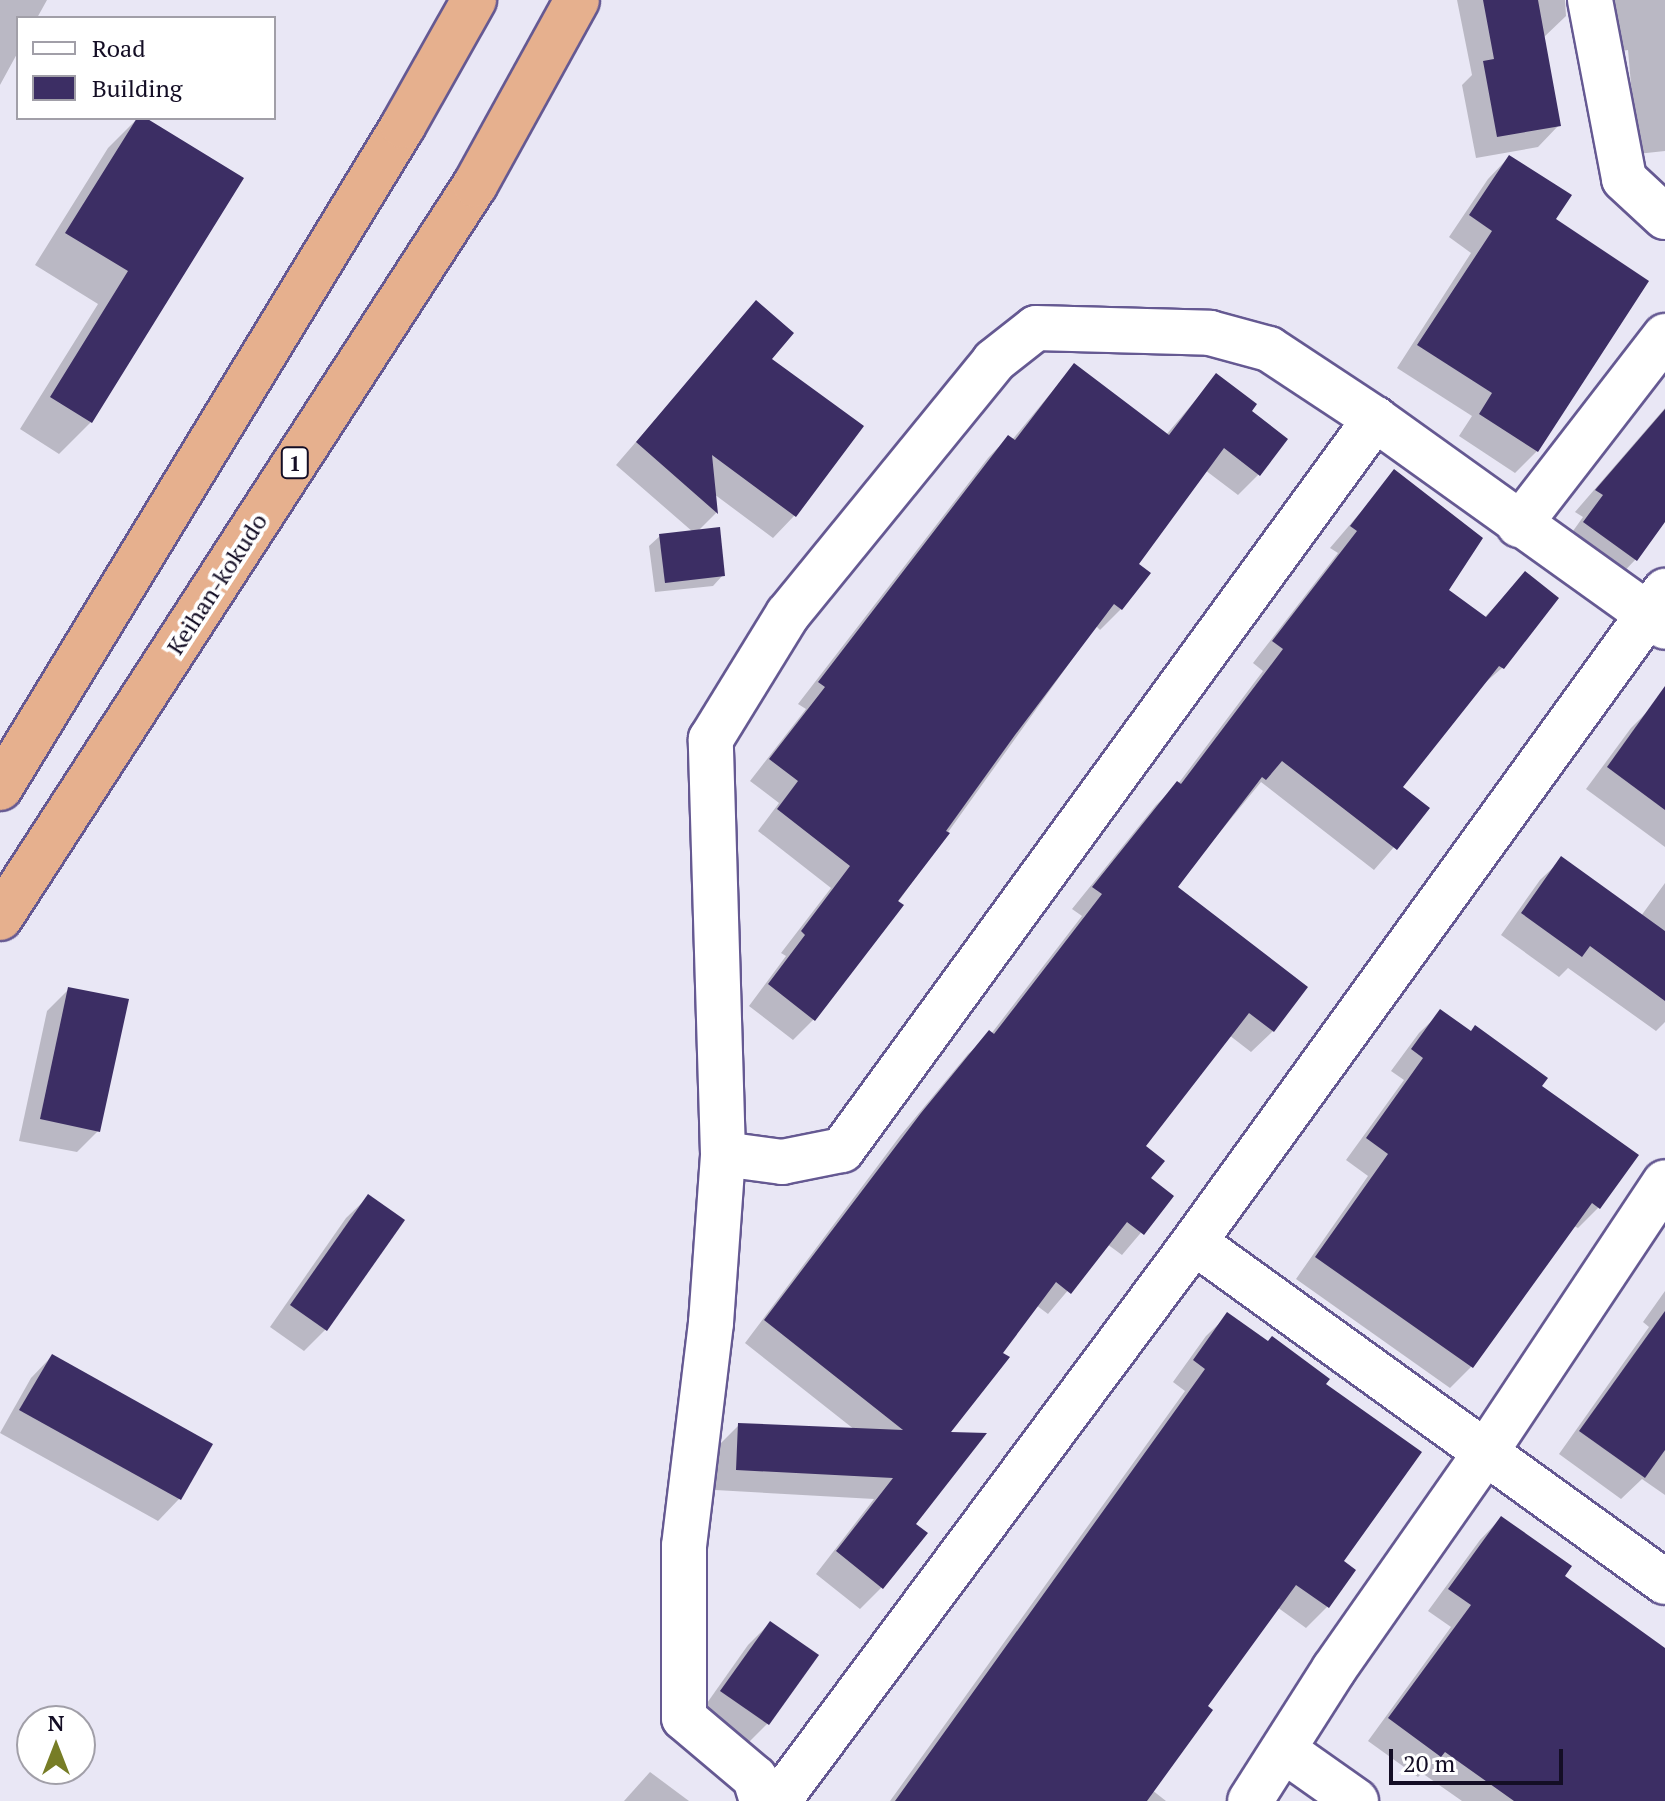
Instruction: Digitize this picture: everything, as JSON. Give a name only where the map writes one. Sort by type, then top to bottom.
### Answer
[{"type":"highway","points":[[0,788],[403,126],[474,0]]},
{"type":"highway","name":"Keihan-kokudo","points":[[0,918],[475,185],[577,0]]},
{"type":"street","points":[[1590,0],[1624,179],[1665,217]]},
{"type":"street","points":[[762,1801],[755,1778],[684,1718],[684,1546],[711,1323],[723,1154],[711,739],[788,614],[994,361],[1036,328],[1210,333],[1269,349],[1375,419],[1519,525],[1659,611],[778,1801]]},
{"type":"street","points":[[1519,525],[1665,336]]},
{"type":"street","points":[[723,1154],[782,1162],[842,1150],[1375,419]]},
{"type":"street","points":[[1250,1801],[1285,1751],[1334,1669],[1485,1453],[1665,1182]]},
{"type":"street","points":[[1194,1242],[1665,1582]]},
{"type":"street","points":[[1285,1751],[1356,1801]]},
{"type":"building","points":[[1483,0],[1538,0],[1561,126],[1497,137],[1483,61],[1494,59]]},
{"type":"building","points":[[136,120],[149,120],[244,178],[92,423],[50,397],[128,271],[65,233]]},
{"type":"building","points":[[1509,155],[1572,195],[1556,219],[1649,281],[1538,452],[1479,414],[1492,393],[1417,345],[1492,231],[1469,215]]},
{"type":"building","points":[[756,300],[794,333],[772,359],[864,426],[796,517],[712,455],[718,514],[636,442]]},
{"type":"building","points":[[1074,363],[1169,435],[1216,373],[1257,404],[1252,411],[1288,439],[1260,476],[1224,448],[1139,564],[1151,573],[1122,610],[1114,604],[1015,735],[946,831],[950,833],[898,901],[904,905],[815,1021],[768,984],[805,935],[801,931],[850,866],[777,809],[798,781],[769,759],[825,687],[818,682],[1008,435],[1015,440]]},
{"type":"building","points":[[1665,409],[1665,522],[1637,561],[1583,522],[1603,495],[1595,490]]},
{"type":"building","points":[[1394,469],[1483,538],[1449,590],[1486,617],[1525,571],[1559,598],[1504,669],[1499,666],[1403,787],[1430,808],[1397,850],[1282,761],[1266,780],[1262,777],[1178,887],[1308,987],[1274,1032],[1249,1013],[1146,1146],[1165,1161],[1151,1178],[1174,1196],[1144,1235],[1127,1222],[1071,1294],[1056,1282],[1003,1353],[1010,1357],[951,1432],[987,1433],[916,1524],[928,1533],[883,1589],[836,1551],[893,1478],[736,1470],[738,1423],[903,1430],[764,1320],[921,1113],[989,1030],[994,1034],[1102,894],[1092,887],[1177,781],[1181,784],[1283,649],[1272,641],[1357,531],[1350,526]]},
{"type":"building","points":[[720,527],[725,576],[665,583],[659,534]]},
{"type":"building","points":[[1665,686],[1665,810],[1607,767]]},
{"type":"building","points":[[1561,856],[1665,931],[1665,1001],[1590,946],[1582,957],[1521,913]]},
{"type":"building","points":[[68,987],[129,999],[100,1132],[40,1119]]},
{"type":"building","points":[[1440,1009],[1471,1031],[1475,1025],[1548,1078],[1542,1086],[1639,1155],[1600,1209],[1592,1203],[1473,1368],[1315,1257],[1388,1154],[1366,1138],[1423,1058],[1411,1049]]},
{"type":"building","points":[[368,1194],[405,1220],[327,1331],[290,1305]]},
{"type":"building","points":[[1665,1311],[1665,1450],[1645,1478],[1579,1431]]},
{"type":"building","points":[[1227,1312],[1268,1341],[1272,1336],[1330,1379],[1326,1384],[1422,1452],[1344,1561],[1356,1570],[1329,1608],[1296,1585],[1208,1706],[1213,1710],[1147,1801],[895,1801],[1205,1369],[1193,1360]]},
{"type":"building","points":[[52,1354],[213,1444],[181,1500],[19,1410]]},
{"type":"building","points":[[1501,1516],[1572,1566],[1565,1576],[1665,1648],[1665,1801],[1514,1801],[1445,1752],[1441,1757],[1388,1718],[1471,1605],[1448,1589]]},
{"type":"building","points":[[770,1621],[819,1655],[769,1725],[720,1691]]}]
